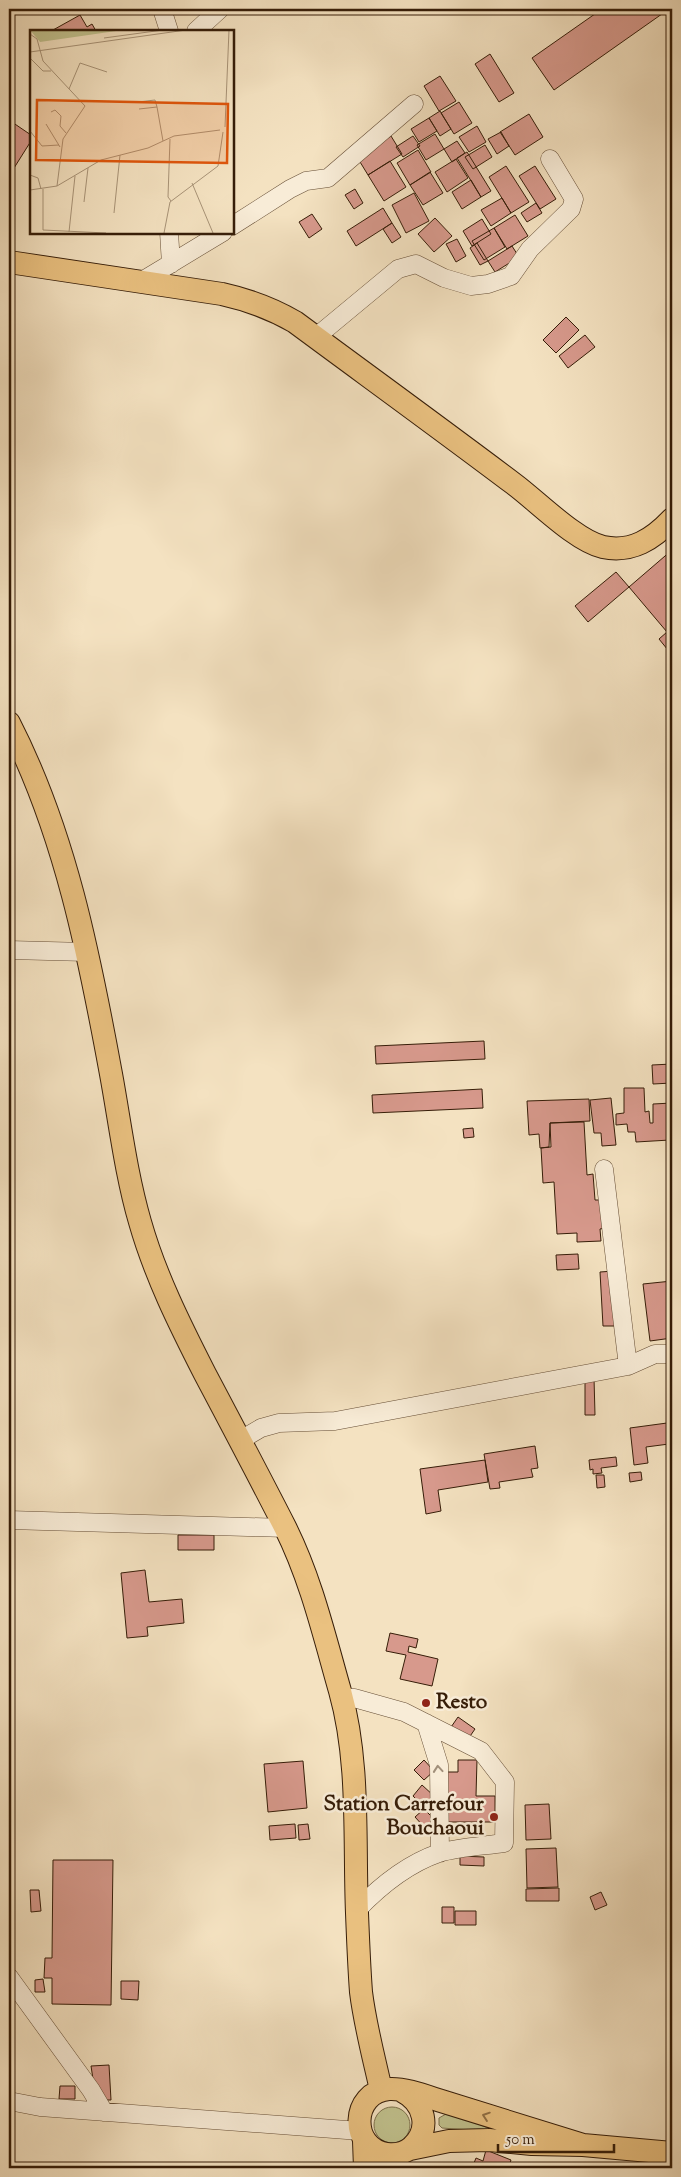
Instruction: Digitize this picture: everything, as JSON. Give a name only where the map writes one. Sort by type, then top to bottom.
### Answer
[{"type":"main road","points":[[9,262],[142,281],[248,300],[272,309],[316,337],[588,541],[601,546],[628,548],[653,537],[672,518]]},
{"type":"main road","points":[[9,723],[48,813],[67,872],[87,952],[125,1156],[140,1222],[159,1277],[181,1327],[286,1528],[306,1574],[342,1697],[354,1787],[356,1910],[361,1992],[391,2090]]},
{"type":"main road","points":[[391,2090],[411,2095],[418,2103],[424,2122],[417,2142],[402,2157]]},
{"type":"main road","points":[[365,2168],[362,2136],[358,2121],[362,2106],[372,2095],[391,2090],[438,2100],[583,2145]]},
{"type":"main road","points":[[362,2136],[371,2148],[380,2153],[402,2157],[469,2140],[583,2145],[672,2153]]},
{"type":"street","points":[[162,9],[169,30]]},
{"type":"street","points":[[197,30],[220,9]]},
{"type":"street","points":[[234,225],[290,188],[306,181],[328,178],[414,104]]},
{"type":"street","points":[[316,337],[398,269],[416,264],[444,278],[470,286],[488,284],[511,276],[530,249],[571,209],[574,199],[550,159]]},
{"type":"street","points":[[169,234],[171,264]]},
{"type":"street","points":[[142,281],[220,234]]},
{"type":"street","points":[[9,950],[87,952]]},
{"type":"street","points":[[604,1169],[628,1366]]},
{"type":"street","points":[[239,1441],[261,1428],[278,1423],[335,1421],[628,1366],[655,1354],[672,1354]]},
{"type":"street","points":[[9,1520],[286,1528]]},
{"type":"street","points":[[342,1697],[354,1698],[404,1712],[481,1751],[505,1782],[504,1843],[440,1853],[409,1867],[375,1891],[356,1910]]},
{"type":"street","points":[[426,1723],[439,1765],[440,1853]]},
{"type":"street","points":[[9,1977],[91,2090],[104,2112]]},
{"type":"street","points":[[9,2101],[40,2107],[362,2136]]},
{"type":"green space","points":[[392,2107],[399,2108],[405,2112],[409,2118],[409,2132],[405,2138],[399,2142],[392,2143],[385,2142],[379,2138],[375,2132],[374,2125],[375,2118],[379,2112],[385,2108]]},
{"type":"green space","points":[[446,2114],[456,2115],[498,2132],[442,2128],[439,2125],[439,2118]]},
{"type":"building","points":[[602,9],[669,9],[554,90],[532,58]]},
{"type":"building","points":[[80,15],[87,27],[92,24],[95,30],[53,30]]},
{"type":"building","points":[[490,54],[514,93],[499,102],[475,64]]},
{"type":"building","points":[[440,76],[456,101],[439,111],[424,86]]},
{"type":"building","points":[[459,102],[472,123],[454,134],[441,113]]},
{"type":"building","points":[[440,111],[451,129],[440,136],[429,118]]},
{"type":"building","points":[[529,114],[543,137],[515,155],[500,132]]},
{"type":"building","points":[[429,118],[437,131],[419,142],[411,129]]},
{"type":"building","points":[[9,120],[30,134],[30,143],[9,176]]},
{"type":"building","points":[[477,126],[486,142],[469,152],[459,137]]},
{"type":"building","points":[[501,132],[509,146],[497,154],[488,139]]},
{"type":"building","points":[[435,134],[444,149],[426,160],[417,145]]},
{"type":"building","points":[[391,136],[402,154],[368,175],[357,157]]},
{"type":"building","points":[[413,136],[420,146],[403,157],[396,147]]},
{"type":"building","points":[[457,141],[465,153],[452,162],[444,149]]},
{"type":"building","points":[[485,145],[492,157],[473,169],[465,157]]},
{"type":"building","points":[[418,150],[431,172],[410,185],[397,163]]},
{"type":"building","points":[[467,152],[491,191],[481,197],[457,158]]},
{"type":"building","points":[[456,159],[468,178],[447,192],[435,172]]},
{"type":"building","points":[[390,161],[406,187],[384,201],[368,175]]},
{"type":"building","points":[[506,166],[529,202],[511,213],[489,177]]},
{"type":"building","points":[[535,166],[556,199],[540,209],[519,176]]},
{"type":"building","points":[[430,172],[443,193],[423,205],[410,185]]},
{"type":"building","points":[[471,180],[481,197],[462,209],[452,192]]},
{"type":"building","points":[[355,189],[363,203],[354,209],[345,195]]},
{"type":"building","points":[[414,193],[429,221],[406,233],[392,205]]},
{"type":"building","points":[[502,198],[511,213],[491,226],[481,210]]},
{"type":"building","points":[[536,203],[542,213],[527,222],[521,213]]},
{"type":"building","points":[[383,208],[392,223],[356,246],[347,231]]},
{"type":"building","points":[[312,214],[322,229],[309,238],[299,222]]},
{"type":"building","points":[[515,215],[528,236],[507,249],[494,228]]},
{"type":"building","points":[[435,218],[452,236],[434,252],[418,234]]},
{"type":"building","points":[[482,219],[491,234],[472,246],[463,231]]},
{"type":"building","points":[[392,223],[401,237],[392,243],[383,229]]},
{"type":"building","points":[[494,228],[505,247],[484,260],[472,241]]},
{"type":"building","points":[[457,239],[466,256],[456,262],[446,244]]},
{"type":"building","points":[[477,243],[488,261],[480,265],[470,248]]},
{"type":"building","points":[[512,246],[519,257],[495,272],[488,261]]},
{"type":"building","points":[[566,317],[579,330],[556,353],[543,340]]},
{"type":"building","points":[[585,335],[595,347],[568,368],[559,356]]},
{"type":"building","points":[[672,550],[672,655],[659,639],[667,632],[629,587]]},
{"type":"building","points":[[616,572],[629,587],[588,622],[575,606]]},
{"type":"building","points":[[484,1041],[485,1059],[376,1064],[375,1046]]},
{"type":"building","points":[[672,1064],[672,1083],[653,1084],[652,1065]]},
{"type":"building","points":[[624,1088],[644,1088],[645,1112],[649,1111],[650,1123],[653,1123],[653,1104],[672,1103],[672,1123],[669,1123],[670,1140],[636,1142],[635,1132],[628,1132],[627,1124],[616,1125],[616,1114],[624,1113]]},
{"type":"building","points":[[482,1089],[483,1108],[373,1113],[372,1095]]},
{"type":"building","points":[[611,1098],[616,1145],[602,1146],[601,1133],[594,1133],[590,1100]]},
{"type":"building","points":[[589,1099],[590,1121],[550,1123],[549,1147],[540,1148],[539,1134],[529,1135],[527,1101]]},
{"type":"building","points":[[584,1122],[587,1175],[593,1174],[595,1200],[604,1200],[606,1228],[600,1229],[601,1241],[577,1242],[577,1233],[557,1234],[554,1182],[543,1183],[541,1148],[551,1147],[550,1123]]},
{"type":"building","points":[[473,1128],[474,1137],[464,1138],[463,1129]]},
{"type":"building","points":[[578,1254],[579,1269],[557,1270],[556,1255]]},
{"type":"building","points":[[614,1271],[617,1326],[603,1326],[600,1272]]},
{"type":"building","points":[[672,1281],[672,1338],[650,1341],[643,1284]]},
{"type":"building","points":[[594,1378],[595,1415],[585,1415],[585,1379]]},
{"type":"building","points":[[667,1423],[669,1444],[646,1447],[648,1463],[634,1465],[630,1428]]},
{"type":"building","points":[[535,1446],[538,1468],[531,1469],[533,1477],[499,1482],[500,1488],[490,1489],[484,1454]]},
{"type":"building","points":[[616,1457],[617,1466],[601,1468],[602,1473],[593,1474],[593,1469],[590,1470],[589,1460]]},
{"type":"building","points":[[485,1460],[488,1482],[438,1490],[441,1511],[426,1514],[420,1469]]},
{"type":"building","points":[[641,1472],[642,1480],[630,1482],[629,1473]]},
{"type":"building","points":[[596,1475],[604,1475],[605,1487],[597,1488]]},
{"type":"building","points":[[178,1535],[214,1535],[214,1550],[178,1550]]},
{"type":"building","points":[[145,1570],[149,1602],[182,1599],[184,1623],[147,1627],[148,1636],[127,1638],[121,1573]]},
{"type":"building","points":[[390,1633],[418,1639],[416,1648],[409,1646],[408,1652],[438,1659],[432,1686],[400,1679],[406,1655],[386,1651]]},
{"type":"building","points":[[458,1717],[475,1729],[466,1742],[449,1730]]},
{"type":"building","points":[[424,1760],[434,1771],[424,1780],[414,1770]]},
{"type":"building","points":[[458,1760],[477,1760],[476,1796],[495,1796],[495,1822],[445,1822],[446,1772],[458,1772]]},
{"type":"building","points":[[303,1761],[307,1808],[268,1812],[264,1764]]},
{"type":"building","points":[[422,1785],[434,1796],[424,1807],[413,1796]]},
{"type":"building","points":[[549,1804],[551,1839],[526,1840],[525,1805]]},
{"type":"building","points":[[424,1809],[434,1819],[425,1828],[415,1817]]},
{"type":"building","points":[[295,1824],[296,1838],[270,1840],[269,1826]]},
{"type":"building","points":[[308,1824],[310,1839],[299,1840],[298,1825]]},
{"type":"building","points":[[556,1848],[558,1887],[527,1888],[526,1849]]},
{"type":"building","points":[[460,1856],[484,1857],[484,1866],[460,1865]]},
{"type":"building","points":[[53,1860],[113,1860],[111,2005],[52,2004],[52,1978],[44,1978],[45,1958],[52,1958]]},
{"type":"building","points":[[559,1888],[559,1901],[526,1901],[526,1889]]},
{"type":"building","points":[[30,1890],[39,1890],[41,1911],[31,1912]]},
{"type":"building","points":[[601,1892],[607,1905],[595,1910],[590,1897]]},
{"type":"building","points":[[442,1907],[454,1907],[454,1923],[442,1923]]},
{"type":"building","points":[[455,1911],[476,1911],[476,1925],[455,1925]]},
{"type":"building","points":[[43,1979],[45,1992],[35,1992],[35,1980]]},
{"type":"building","points":[[121,1981],[139,1981],[138,2000],[121,1999]]},
{"type":"building","points":[[109,2065],[111,2100],[105,2100],[95,2092],[91,2066]]},
{"type":"building","points":[[60,2086],[75,2086],[75,2099],[59,2099]]},
{"type":"building","points":[[486,2150],[511,2160],[508,2168],[472,2168],[476,2158],[483,2161]]},
{"type":"place","name":"Resto","points":[[426,1703]]},
{"type":"place","name":"Station Carrefour Bouchaoui","points":[[494,1817]]}]
